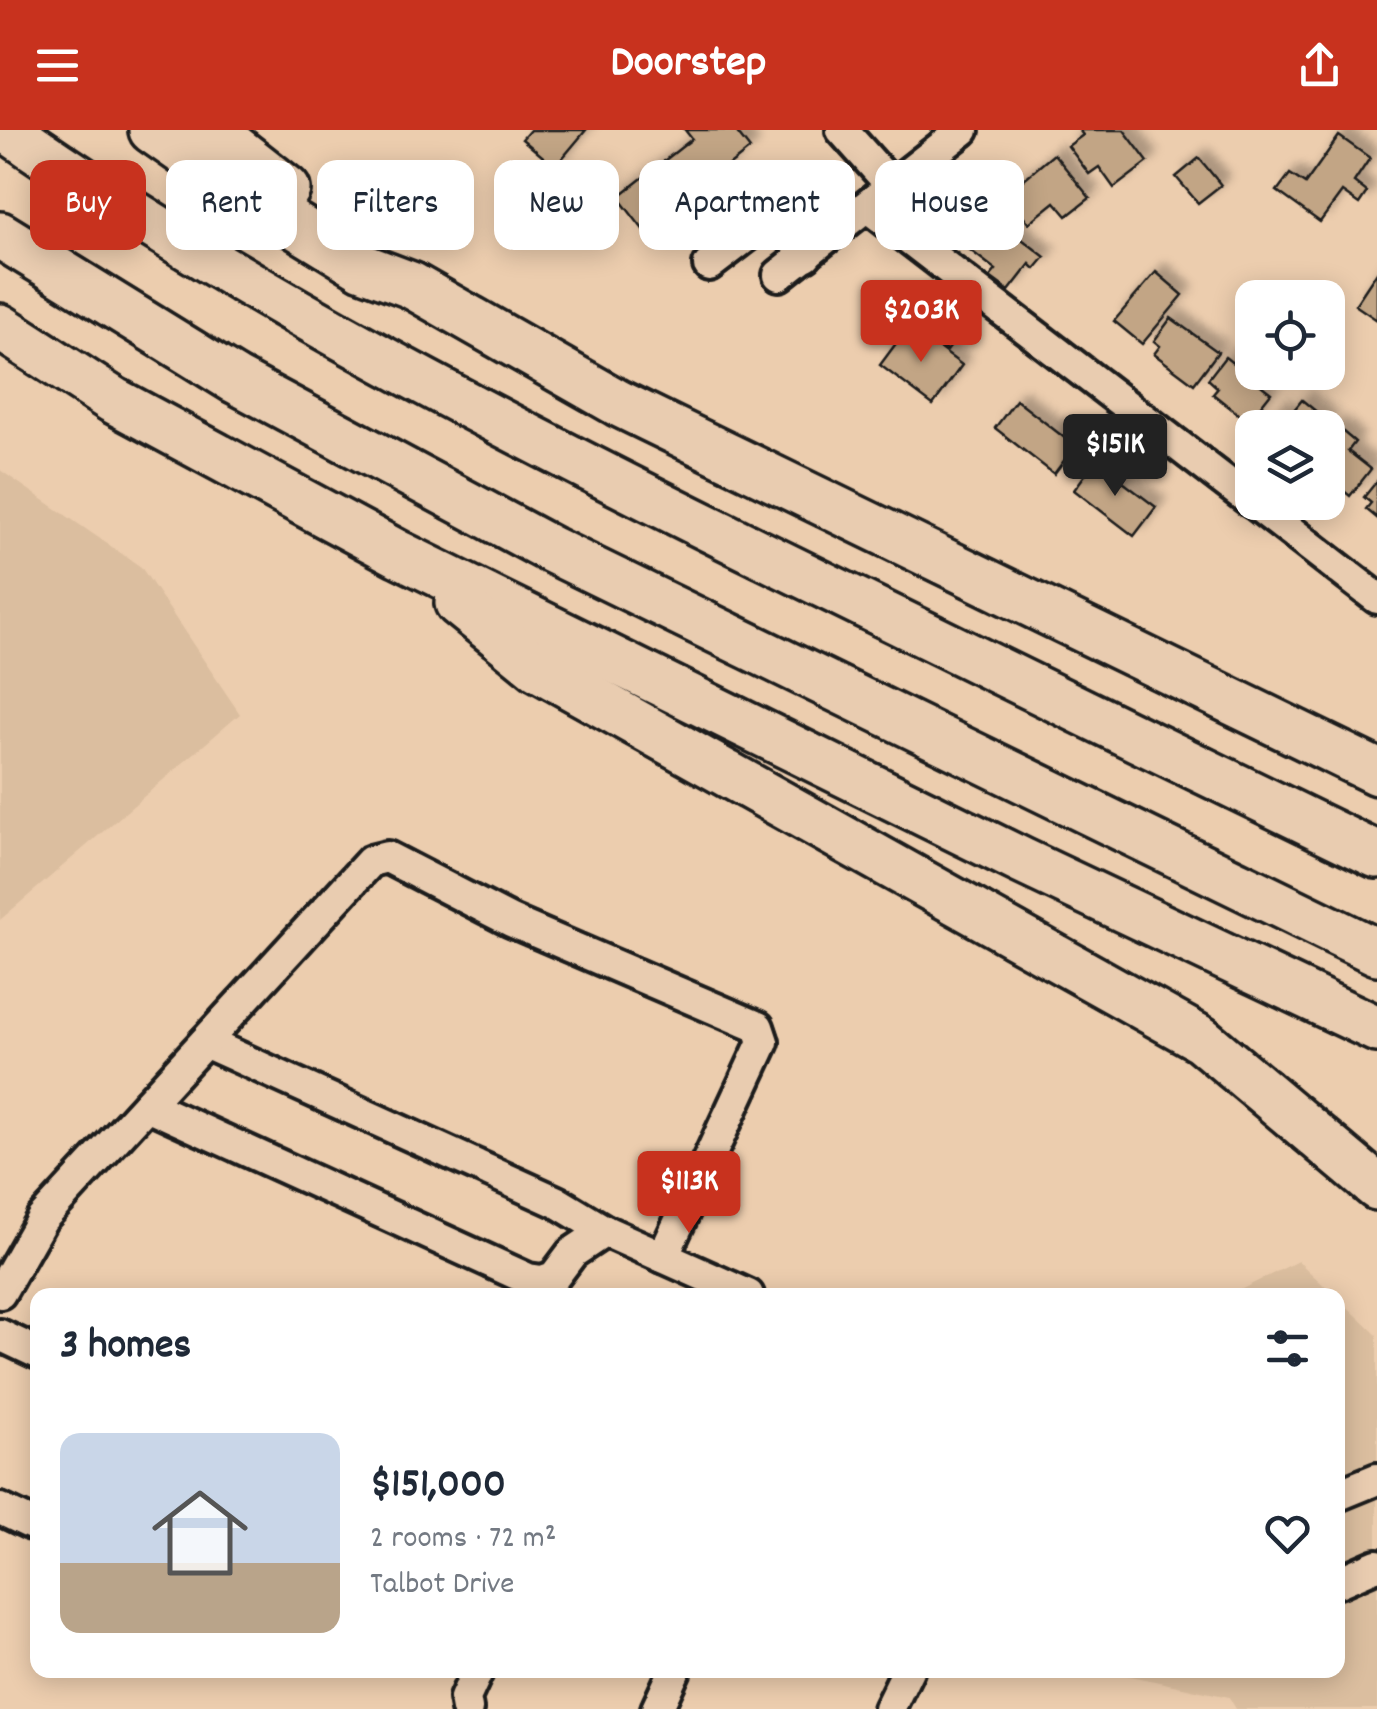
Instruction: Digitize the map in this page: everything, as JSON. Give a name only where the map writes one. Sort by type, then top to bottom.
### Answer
[{"type":"highway","points":[[8,130],[190,249],[325,328],[584,466],[1377,855]]},
{"type":"highway","points":[[152,130],[239,191],[363,267],[411,285]]},
{"type":"highway","points":[[212,130],[411,285],[618,403],[1377,772]]},
{"type":"highway","points":[[0,235],[235,380],[552,550],[1377,952]]},
{"type":"highway","points":[[0,328],[113,400],[399,554],[1022,861],[1377,1028]]},
{"type":"highway","points":[[399,554],[538,668],[1200,1040],[1377,1187]]},
{"type":"street","points":[[842,130],[875,167]]},
{"type":"street","points":[[925,160],[964,130]]},
{"type":"street","points":[[779,275],[875,200]]},
{"type":"street","points":[[868,206],[1235,488]]},
{"type":"street","points":[[709,265],[772,216],[806,255]]},
{"type":"street","points":[[1276,520],[1377,598]]},
{"type":"street","points":[[0,1293],[42,1219],[370,861],[387,857],[511,921],[758,1027],[763,1042],[663,1257]]},
{"type":"street","points":[[204,1042],[557,1202],[605,1230],[732,1288]]},
{"type":"street","points":[[148,1104],[528,1279],[554,1277],[572,1253],[605,1230]]},
{"type":"street","points":[[0,1335],[30,1349]]},
{"type":"street","points":[[1345,1493],[1377,1480]]},
{"type":"street","points":[[0,1509],[30,1523]]},
{"type":"street","points":[[1345,1579],[1377,1566]]},
{"type":"street","points":[[467,1709],[465,1698],[474,1678]]},
{"type":"street","points":[[657,1709],[671,1678]]},
{"type":"street","points":[[889,1709],[904,1678]]},
{"type":"shaded area","points":[[0,470],[141,567],[240,714],[0,920]]},
{"type":"shaded area","points":[[1298,1261],[1327,1288],[1244,1288]]},
{"type":"shaded area","points":[[1345,1305],[1377,1335],[1377,1709],[1236,1709],[1229,1697],[1140,1678],[1345,1678]]},
{"type":"building","points":[[530,130],[586,130],[561,160],[547,160],[522,139]]},
{"type":"building","points":[[685,130],[735,130],[750,149],[736,160],[665,160],[692,139]]},
{"type":"building","points":[[1079,130],[1124,130],[1148,162],[1114,188],[1099,167],[1089,174],[1068,146],[1083,135]]},
{"type":"building","points":[[1339,136],[1370,158],[1354,182],[1367,192],[1359,204],[1342,192],[1320,222],[1277,191],[1290,174],[1305,184]]},
{"type":"building","points":[[1054,154],[1090,198],[1067,216],[1055,202],[1029,223],[1024,217],[1024,179]]},
{"type":"building","points":[[1199,158],[1221,185],[1198,203],[1176,177]]},
{"type":"building","points":[[639,181],[639,224],[619,198]]},
{"type":"building","points":[[1024,241],[1045,257],[1035,269],[1030,264],[1009,291],[990,277],[996,270],[970,250],[1024,250]]},
{"type":"building","points":[[1156,272],[1183,295],[1142,344],[1114,321]]},
{"type":"building","points":[[1377,272],[1377,320],[1355,305]]},
{"type":"building","points":[[923,292],[940,306],[924,327],[907,314]]},
{"type":"building","points":[[944,315],[963,330],[947,351],[928,337]]},
{"type":"building","points":[[1171,318],[1218,352],[1194,384],[1154,354],[1160,346],[1154,341]]},
{"type":"building","points":[[909,326],[962,365],[933,405],[880,365]]},
{"type":"building","points":[[1225,357],[1235,365],[1235,390],[1271,393],[1258,410],[1235,412],[1213,394],[1218,388],[1208,379]]},
{"type":"building","points":[[1016,400],[1075,446],[1054,474],[995,428]]},
{"type":"building","points":[[1302,400],[1314,410],[1294,410]]},
{"type":"building","points":[[1345,434],[1355,442],[1348,451],[1371,469],[1350,496],[1345,492]]},
{"type":"building","points":[[1095,461],[1156,507],[1134,536],[1074,490]]},
{"type":"building","points":[[1377,481],[1377,518],[1366,509],[1371,503],[1364,497]]}]
